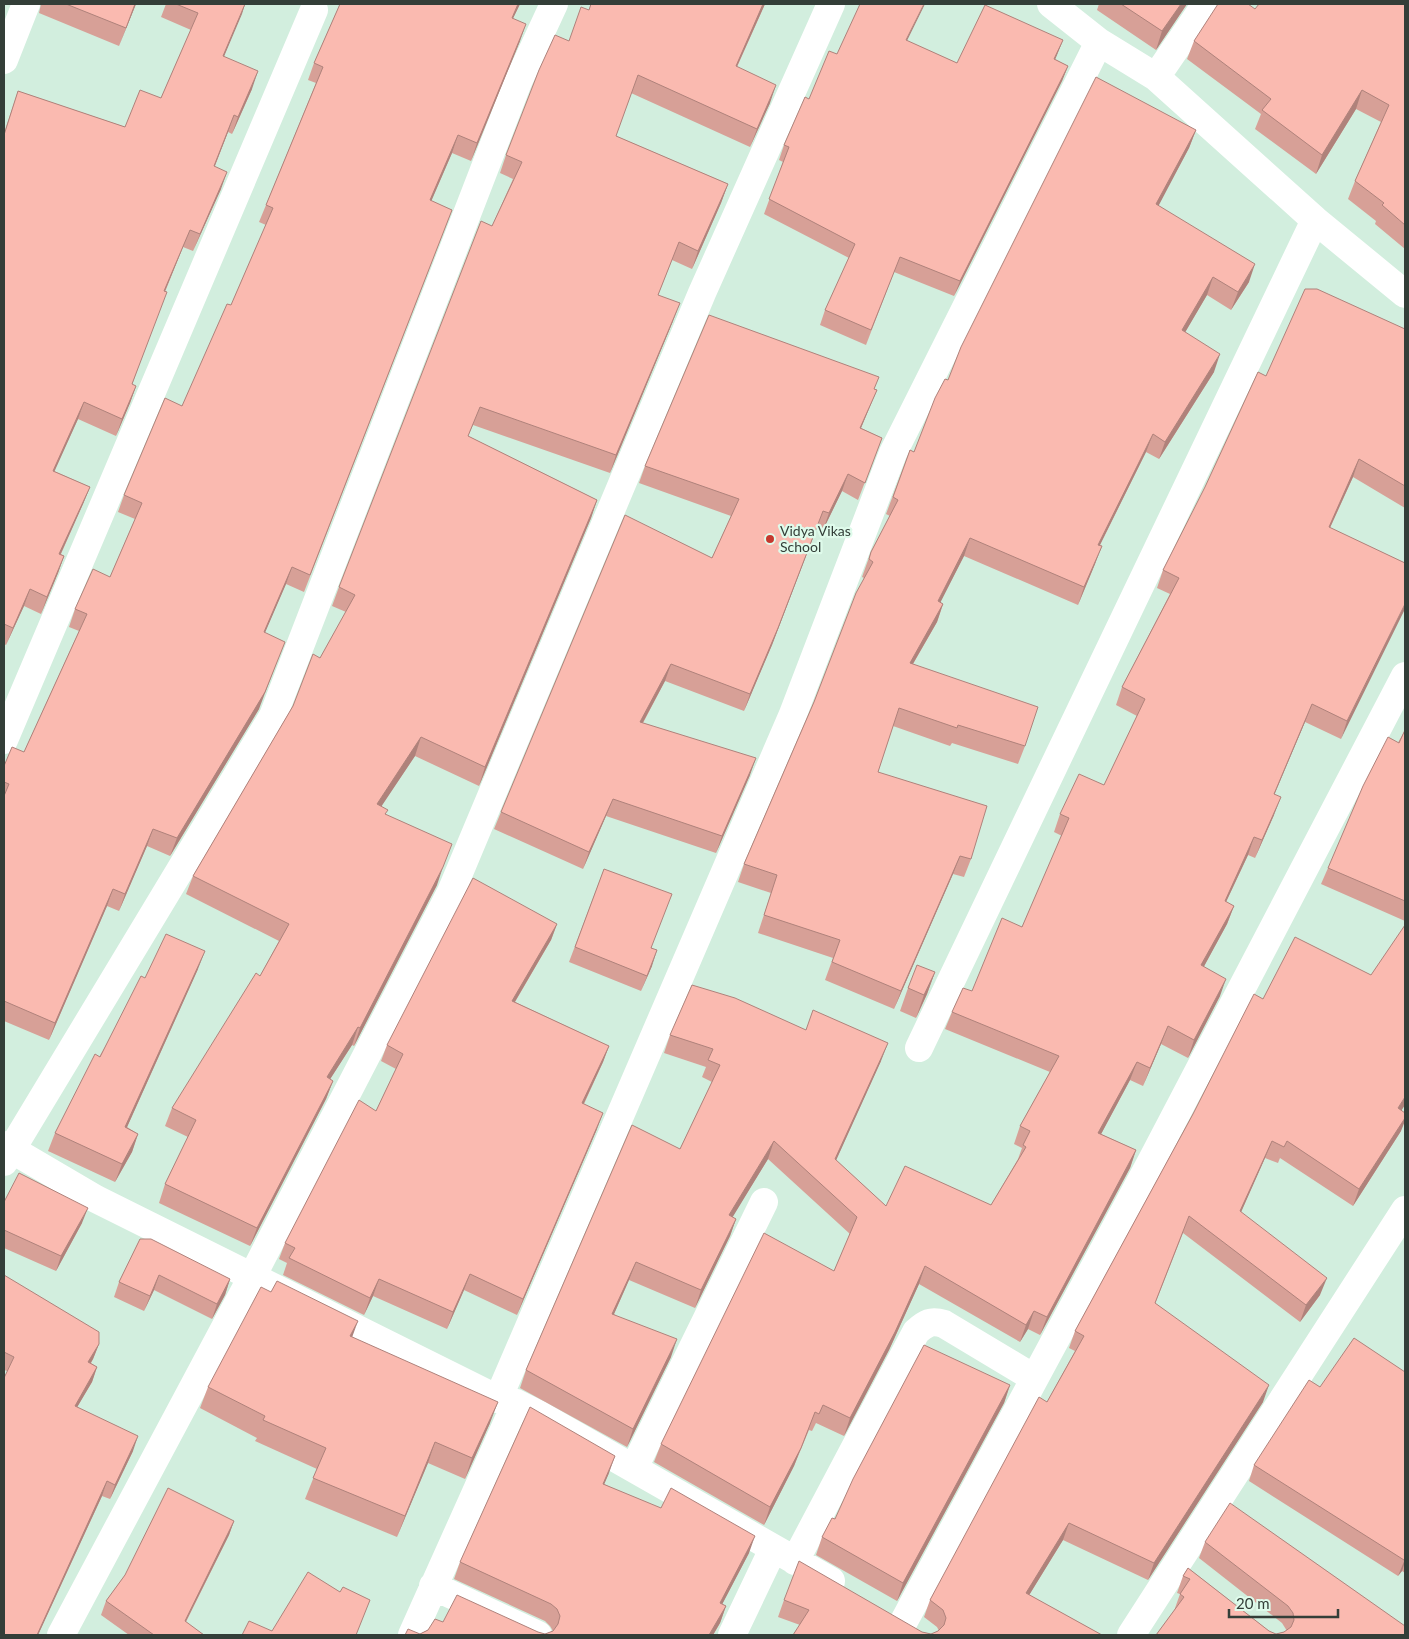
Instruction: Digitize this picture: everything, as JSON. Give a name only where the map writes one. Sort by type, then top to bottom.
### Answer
[{"type":"street","points":[[4,60],[26,4]]},
{"type":"street","points":[[554,4],[518,82],[273,716],[6,1152],[96,1199],[507,1401],[634,1468],[853,1594]]},
{"type":"street","points":[[61,1635],[253,1276],[450,892],[702,293],[831,4]]},
{"type":"street","points":[[1052,4],[1099,42],[1156,77],[1315,220],[1405,294]]},
{"type":"street","points":[[1156,77],[1206,4]]},
{"type":"street","points":[[4,740],[308,6]]},
{"type":"street","points":[[412,1635],[434,1586],[507,1401],[793,714],[893,453],[1099,42]]},
{"type":"street","points":[[919,1048],[1315,220]]},
{"type":"street","points":[[878,1609],[913,1629],[1034,1378],[1151,1162],[1405,676]]},
{"type":"street","points":[[634,1468],[764,1202]]},
{"type":"street","points":[[1131,1635],[1405,1210]]},
{"type":"street","points":[[732,1635],[784,1555],[916,1332],[925,1323],[933,1321],[944,1324],[1034,1378]]},
{"type":"street","points":[[1178,1562],[1202,1581]]},
{"type":"street","points":[[434,1586],[538,1635]]},
{"type":"building","points":[[66,4],[135,4],[126,28]]},
{"type":"building","points":[[176,4],[245,4],[223,56],[258,71],[238,117],[234,115],[214,166],[227,172],[200,234],[190,230],[164,291],[167,292],[132,384],[136,386],[122,419],[84,402],[53,471],[90,487],[59,554],[64,556],[47,597],[30,589],[13,628],[4,624],[4,135],[18,91],[125,127],[140,90],[161,98],[198,13]]},
{"type":"building","points":[[340,4],[518,4],[512,18],[526,24],[477,143],[458,135],[430,200],[452,210],[310,575],[292,567],[264,632],[285,642],[265,692],[177,838],[153,829],[125,894],[113,889],[55,1023],[4,1001],[4,796],[9,784],[4,782],[4,766],[12,747],[24,752],[87,614],[75,609],[93,569],[110,577],[142,503],[124,495],[165,398],[182,406],[227,304],[231,305],[273,208],[266,205],[323,67],[314,63]]},
{"type":"building","points":[[591,4],[763,4],[736,66],[776,85],[757,129],[638,75],[616,136],[728,184],[698,251],[679,242],[658,295],[680,303],[616,455],[480,407],[468,436],[597,500],[485,767],[421,737],[377,804],[388,810],[385,814],[452,844],[443,867],[360,1028],[358,1027],[327,1077],[333,1081],[257,1228],[165,1184],[196,1120],[172,1108],[256,973],[260,976],[289,924],[193,876],[293,706],[313,654],[320,658],[355,595],[339,587],[481,221],[492,226],[522,162],[506,155],[539,70],[555,35],[569,41],[581,7],[589,10]]},
{"type":"building","points":[[860,4],[924,4],[906,40],[957,63],[985,5],[1063,40],[1054,59],[1068,66],[960,281],[900,257],[871,330],[825,310],[855,244],[769,199],[789,147],[784,145],[805,97],[809,99],[829,51],[837,54]]},
{"type":"building","points":[[1121,4],[1181,4],[1162,31]]},
{"type":"building","points":[[1218,4],[1248,4],[1255,9],[1259,4],[1405,4],[1405,225],[1382,205],[1384,203],[1355,181],[1389,105],[1362,90],[1322,155],[1262,110],[1271,99],[1194,41]]},
{"type":"building","points":[[1096,77],[1196,130],[1156,204],[1255,264],[1238,292],[1213,277],[1182,330],[1220,354],[1165,442],[1153,434],[1098,545],[1102,546],[1084,587],[970,538],[938,601],[943,604],[910,663],[1038,707],[1025,746],[958,725],[957,728],[899,708],[878,772],[987,806],[971,859],[960,856],[901,991],[832,962],[840,940],[764,915],[777,875],[744,864],[814,702],[856,593],[873,562],[869,559],[871,552],[898,500],[893,497],[910,450],[914,452],[935,398],[945,379],[948,380],[961,347]]},
{"type":"building","points":[[1305,289],[1317,289],[1405,329],[1405,486],[1359,459],[1329,527],[1405,563],[1405,604],[1347,721],[1312,704],[1274,794],[1281,797],[1262,840],[1254,837],[1225,901],[1234,906],[1201,965],[1226,979],[1194,1040],[1168,1026],[1150,1068],[1137,1062],[1098,1133],[1136,1150],[1047,1317],[1034,1311],[1026,1325],[925,1266],[895,1332],[850,1418],[823,1405],[819,1414],[815,1412],[801,1448],[770,1507],[661,1444],[764,1233],[834,1271],[857,1217],[774,1141],[729,1215],[736,1219],[701,1290],[636,1262],[612,1314],[677,1339],[633,1429],[526,1370],[632,1125],[680,1149],[720,1065],[708,1060],[713,1049],[670,1035],[692,985],[735,998],[806,1030],[813,1010],[888,1043],[835,1159],[886,1206],[905,1166],[991,1205],[1026,1147],[1023,1145],[1030,1131],[1020,1126],[1059,1056],[952,1012],[963,988],[972,991],[1002,918],[1022,927],[1069,818],[1060,814],[1079,774],[1104,785],[1145,699],[1122,687],[1179,578],[1163,570],[1205,487],[1258,372],[1266,376]]},
{"type":"building","points":[[709,315],[879,377],[874,389],[877,390],[860,428],[882,438],[865,483],[848,474],[829,513],[823,511],[778,628],[750,694],[671,664],[640,722],[756,758],[722,836],[613,799],[589,852],[501,812],[625,515],[712,558],[739,499],[645,466]]},
{"type":"building","points":[[1405,730],[1405,901],[1328,868],[1363,786],[1388,737],[1399,743]]},
{"type":"building","points":[[604,869],[672,894],[651,948],[657,950],[647,976],[575,947]]},
{"type":"building","points":[[473,878],[557,924],[512,1001],[609,1046],[582,1103],[603,1113],[523,1299],[470,1274],[453,1312],[379,1279],[370,1298],[289,1258],[295,1248],[285,1243],[359,1100],[376,1111],[403,1054],[387,1045]]},
{"type":"building","points":[[1405,925],[1405,1097],[1398,1108],[1405,1113],[1405,1118],[1359,1189],[1287,1141],[1284,1147],[1272,1141],[1240,1211],[1327,1278],[1306,1305],[1189,1216],[1155,1303],[1269,1385],[1154,1563],[1069,1523],[1026,1593],[1102,1635],[793,1635],[809,1610],[784,1600],[799,1561],[922,1632],[931,1634],[938,1631],[944,1625],[946,1618],[943,1610],[930,1600],[1039,1397],[1047,1402],[1084,1336],[1075,1331],[1193,1114],[1254,994],[1263,999],[1295,937],[1371,975]]},
{"type":"building","points":[[166,934],[205,951],[125,1127],[138,1134],[122,1164],[55,1133],[95,1054],[100,1057],[141,976],[145,978]]},
{"type":"building","points":[[917,965],[935,972],[924,995],[908,988]]},
{"type":"building","points":[[19,1173],[88,1208],[61,1256],[4,1230],[4,1202]]},
{"type":"building","points":[[140,1239],[151,1239],[230,1279],[217,1304],[159,1275],[150,1296],[119,1282]]},
{"type":"building","points":[[4,1275],[99,1332],[99,1344],[88,1362],[97,1367],[75,1406],[138,1436],[115,1485],[107,1481],[37,1635],[4,1635],[4,1378],[14,1357],[4,1352]]},
{"type":"building","points":[[277,1281],[358,1321],[350,1336],[498,1402],[472,1458],[435,1442],[405,1516],[313,1478],[326,1448],[263,1420],[265,1416],[208,1387],[261,1287],[271,1292]]},
{"type":"building","points":[[1354,1338],[1405,1372],[1404,1560],[1254,1465],[1309,1380],[1320,1387]]},
{"type":"building","points":[[924,1345],[1010,1385],[903,1583],[822,1537],[832,1518],[835,1519],[853,1479]]},
{"type":"building","points":[[530,1407],[615,1456],[603,1484],[661,1508],[671,1488],[755,1536],[720,1603],[726,1606],[709,1635],[405,1635],[408,1629],[420,1634],[428,1630],[435,1619],[443,1622],[457,1595],[538,1632],[545,1634],[553,1631],[558,1624],[560,1616],[557,1609],[551,1604],[460,1562]]},
{"type":"building","points":[[168,1488],[234,1521],[185,1621],[204,1635],[154,1635],[106,1601],[125,1575]]},
{"type":"building","points":[[1230,1503],[1405,1626],[1405,1635],[1156,1635],[1184,1597],[1180,1594],[1190,1579],[1183,1576],[1188,1568],[1269,1631],[1276,1634],[1284,1632],[1291,1627],[1294,1620],[1293,1613],[1288,1606],[1205,1542]]},
{"type":"building","points":[[308,1572],[340,1592],[343,1587],[370,1600],[356,1635],[242,1635],[249,1621],[272,1631]]},
{"type":"place","name":"Vidya Vikas School","points":[[770,539]]}]
